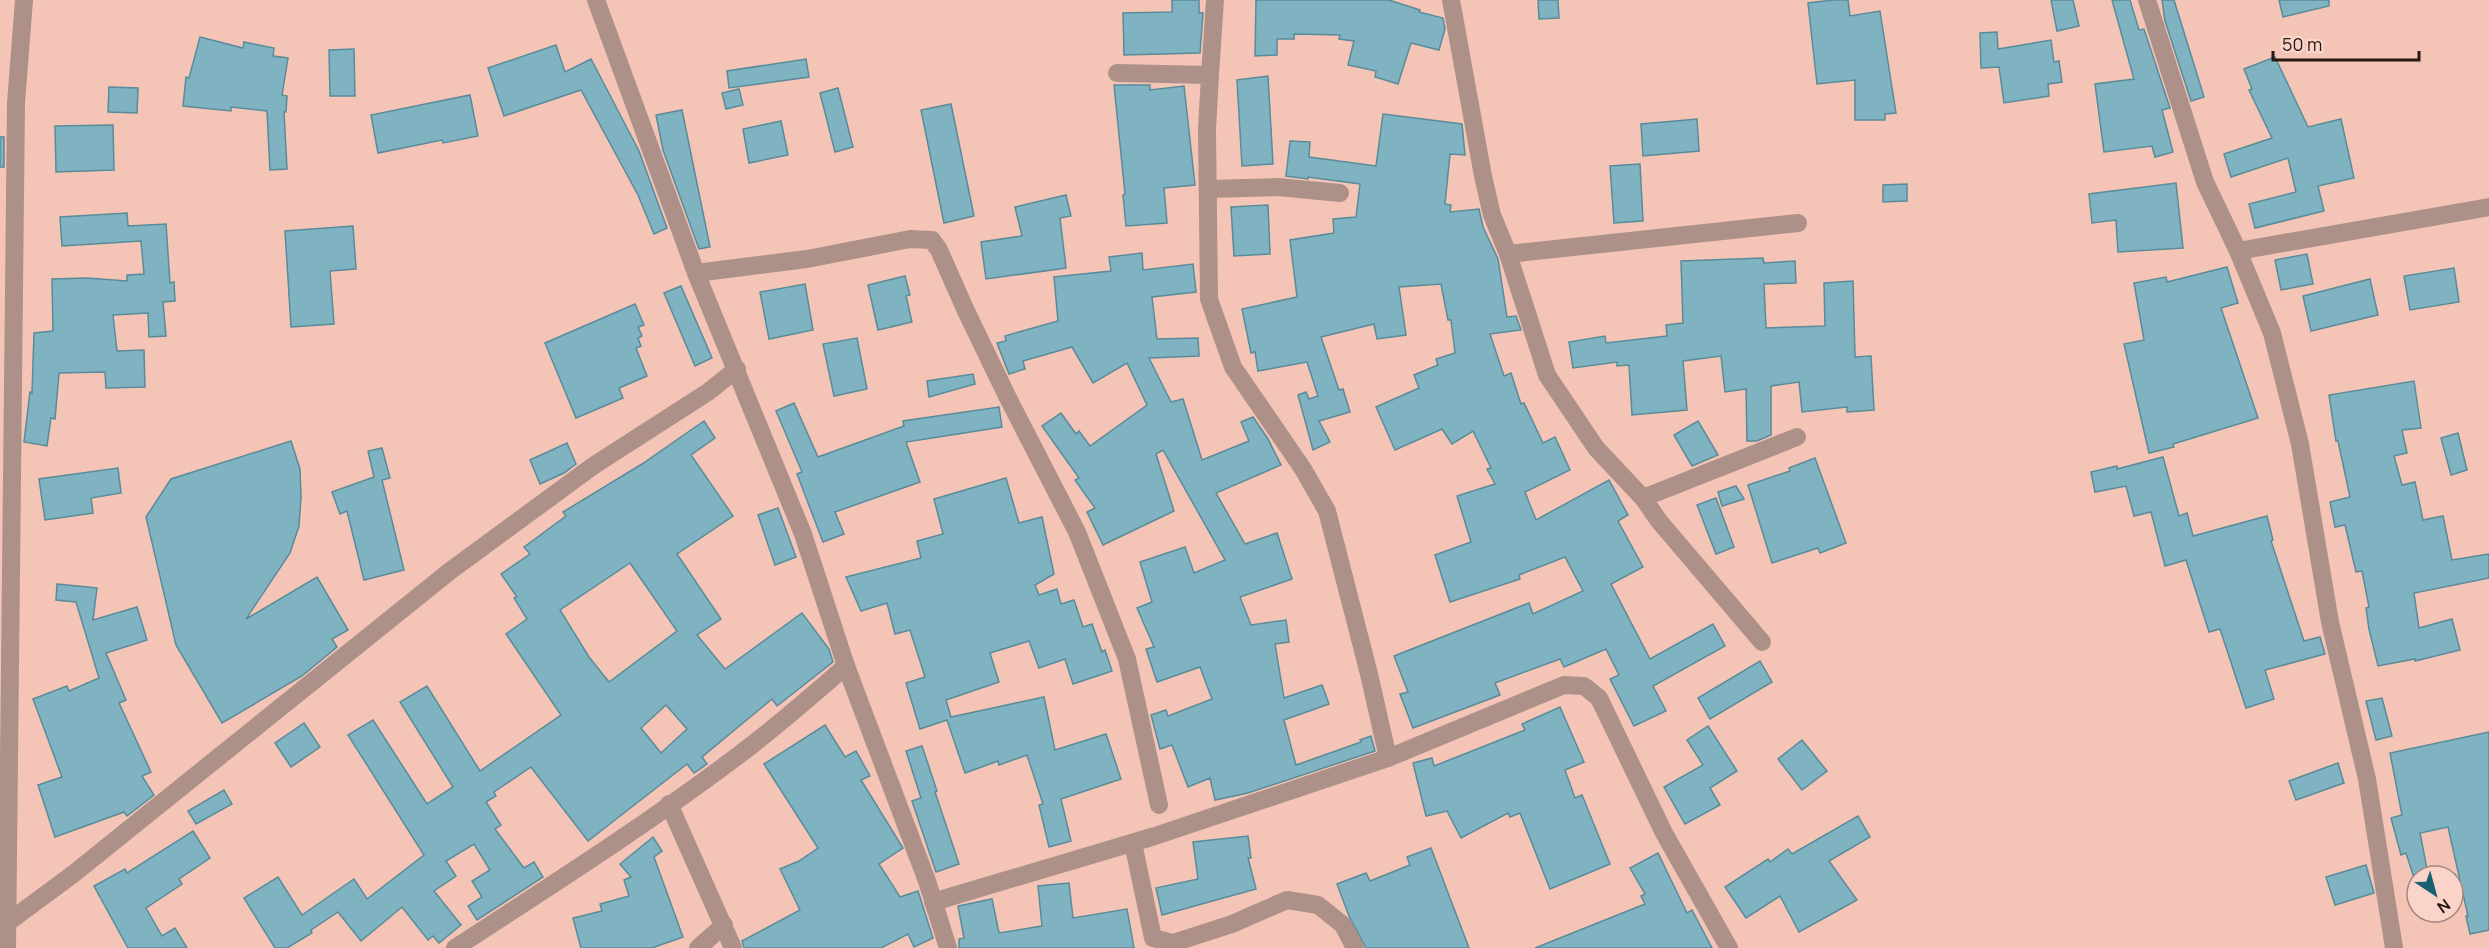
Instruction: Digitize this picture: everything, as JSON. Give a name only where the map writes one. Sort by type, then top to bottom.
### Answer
[{"type":"street","points":[[7,948],[16,103],[24,0]]},
{"type":"street","points":[[596,0],[696,273],[803,534],[846,666],[948,948]]},
{"type":"street","points":[[1215,0],[1207,129],[1209,299],[1233,367],[1303,469],[1327,511],[1388,758]]},
{"type":"street","points":[[1451,0],[1492,215],[1508,254],[1547,375],[1596,448],[1643,498],[1659,521],[1761,642]]},
{"type":"street","points":[[2147,0],[2205,182],[2238,251],[2272,333],[2300,444],[2330,622],[2367,779],[2394,948]]},
{"type":"street","points":[[1117,73],[1210,75]]},
{"type":"street","points":[[1209,189],[1278,187],[1340,193]]},
{"type":"street","points":[[2238,251],[2489,207]]},
{"type":"street","points":[[1508,254],[1798,223]]},
{"type":"street","points":[[696,273],[807,259],[910,239],[932,240],[939,250],[989,359],[1077,532],[1127,659],[1160,805]]},
{"type":"street","points":[[7,923],[72,875],[450,571],[592,466],[708,392],[737,369]]},
{"type":"street","points":[[1643,498],[1797,437]]},
{"type":"street","points":[[455,948],[549,888],[751,745],[846,666]]},
{"type":"street","points":[[933,902],[1133,843],[1388,758],[1564,685],[1584,686],[1599,698],[1664,833],[1729,948]]},
{"type":"street","points":[[669,804],[734,948]]},
{"type":"street","points":[[1133,843],[1153,938],[1173,943],[1232,924],[1287,900],[1318,905],[1343,926],[1355,948]]},
{"type":"street","points":[[698,948],[724,924]]},
{"type":"building","points":[[1172,0],[1199,0],[1199,13],[1203,13],[1200,53],[1124,55],[1123,13],[1172,12]]},
{"type":"building","points":[[1256,0],[1389,0],[1420,10],[1419,12],[1443,18],[1445,29],[1439,50],[1411,43],[1398,84],[1375,77],[1376,71],[1348,65],[1354,41],[1339,39],[1340,35],[1294,34],[1294,39],[1277,39],[1277,55],[1255,56]]},
{"type":"building","points":[[1538,0],[1558,0],[1559,18],[1539,19]]},
{"type":"building","points":[[1848,0],[1850,16],[1880,11],[1896,113],[1885,114],[1885,120],[1855,120],[1855,80],[1817,84],[1808,3]]},
{"type":"building","points":[[2051,0],[2073,0],[2079,26],[2057,31]]},
{"type":"building","points":[[2112,0],[2130,0],[2139,30],[2144,29],[2170,108],[2162,110],[2173,152],[2155,157],[2152,146],[2104,152],[2095,84],[2134,79]]},
{"type":"building","points":[[2162,0],[2174,0],[2204,97],[2191,101],[2165,21]]},
{"type":"building","points":[[2279,0],[2329,0],[2329,6],[2283,17]]},
{"type":"building","points":[[1997,32],[1998,49],[2051,40],[2054,62],[2059,61],[2062,82],[2048,84],[2049,96],[2004,103],[1999,67],[1981,68],[1980,33]]},
{"type":"building","points":[[200,37],[243,48],[244,42],[274,48],[273,56],[288,58],[282,95],[287,96],[286,112],[284,112],[287,169],[270,170],[267,111],[231,107],[231,111],[183,106],[186,77],[189,78]]},
{"type":"building","points":[[556,45],[565,72],[591,59],[639,151],[667,228],[654,234],[638,195],[581,90],[504,116],[488,68]]},
{"type":"building","points":[[354,49],[355,96],[330,96],[329,50]]},
{"type":"building","points":[[2275,57],[2308,127],[2341,119],[2354,178],[2318,186],[2324,211],[2255,228],[2249,204],[2296,192],[2288,158],[2231,177],[2224,154],[2272,138],[2249,90],[2252,89],[2244,69]]},
{"type":"building","points":[[806,59],[809,77],[729,88],[727,71]]},
{"type":"building","points":[[1268,76],[1273,164],[1242,166],[1237,80]]},
{"type":"building","points":[[1114,85],[1150,85],[1150,90],[1184,86],[1195,185],[1164,188],[1167,223],[1126,226]]},
{"type":"building","points":[[109,87],[138,88],[137,113],[108,112]]},
{"type":"building","points":[[838,88],[853,147],[835,152],[820,93]]},
{"type":"building","points":[[739,89],[743,105],[726,109],[722,93]]},
{"type":"building","points":[[470,95],[478,136],[443,143],[442,140],[378,153],[371,115]]},
{"type":"building","points":[[951,104],[974,216],[944,223],[921,110]]},
{"type":"building","points":[[682,110],[710,247],[699,249],[663,150],[656,115]]},
{"type":"building","points":[[1383,114],[1462,124],[1465,155],[1450,154],[1445,204],[1451,205],[1450,212],[1479,209],[1483,227],[1498,259],[1507,317],[1516,316],[1521,330],[1490,334],[1504,376],[1511,373],[1521,404],[1524,403],[1543,443],[1555,437],[1570,470],[1525,492],[1536,520],[1609,480],[1628,515],[1618,521],[1643,567],[1611,584],[1650,659],[1713,624],[1725,646],[1653,686],[1666,711],[1634,726],[1610,679],[1619,675],[1606,649],[1564,667],[1560,659],[1495,683],[1500,695],[1413,728],[1400,694],[1408,692],[1394,656],[1529,603],[1533,614],[1583,591],[1565,557],[1519,575],[1520,579],[1450,602],[1435,555],[1471,542],[1457,496],[1495,484],[1487,469],[1491,468],[1473,431],[1452,444],[1442,429],[1395,450],[1376,407],[1419,388],[1414,375],[1438,365],[1436,359],[1455,353],[1451,320],[1448,320],[1441,284],[1399,287],[1406,335],[1377,339],[1374,324],[1321,337],[1339,390],[1343,389],[1350,412],[1319,421],[1330,442],[1313,450],[1298,395],[1306,392],[1309,399],[1318,396],[1307,362],[1258,371],[1255,352],[1251,353],[1242,309],[1297,297],[1290,240],[1334,233],[1333,219],[1356,217],[1360,184],[1286,176],[1290,141],[1310,142],[1309,157],[1376,166]]},
{"type":"building","points":[[1697,119],[1699,151],[1643,156],[1641,124]]},
{"type":"building","points":[[781,121],[788,155],[749,163],[743,129]]},
{"type":"building","points":[[113,125],[114,170],[56,172],[55,126]]},
{"type":"building","points":[[0,137],[4,137],[4,167],[0,167]]},
{"type":"building","points":[[1640,164],[1643,221],[1614,223],[1610,166]]},
{"type":"building","points":[[2176,183],[2183,248],[2118,252],[2116,220],[2092,223],[2089,194]]},
{"type":"building","points":[[1907,184],[1907,201],[1883,202],[1883,185]]},
{"type":"building","points":[[1066,195],[1071,216],[1060,218],[1066,268],[986,279],[981,242],[1022,236],[1015,207]]},
{"type":"building","points":[[1268,205],[1270,254],[1234,256],[1231,207]]},
{"type":"building","points":[[127,213],[128,226],[166,224],[170,283],[174,282],[175,301],[163,302],[166,336],[149,337],[148,313],[113,315],[117,351],[144,350],[145,387],[106,388],[105,372],[59,373],[55,419],[51,418],[47,446],[24,442],[30,392],[32,393],[34,333],[53,331],[52,279],[87,278],[127,281],[127,275],[144,274],[141,241],[62,246],[60,217]]},
{"type":"building","points":[[353,226],[356,269],[330,271],[334,324],[291,327],[285,231]]},
{"type":"building","points":[[1142,253],[1143,270],[1193,264],[1196,292],[1152,297],[1157,339],[1198,338],[1199,356],[1149,358],[1171,402],[1183,399],[1202,460],[1249,441],[1241,422],[1253,417],[1268,439],[1281,465],[1216,493],[1245,544],[1277,533],[1292,579],[1240,597],[1251,625],[1286,620],[1289,642],[1275,644],[1284,698],[1322,685],[1329,704],[1284,720],[1296,765],[1361,742],[1360,740],[1371,736],[1375,751],[1248,793],[1215,800],[1210,778],[1188,787],[1172,745],[1160,749],[1151,715],[1166,710],[1168,716],[1212,699],[1200,667],[1157,682],[1146,649],[1154,647],[1137,608],[1152,602],[1140,562],[1185,547],[1194,573],[1225,560],[1163,450],[1156,454],[1174,511],[1103,545],[1087,512],[1095,508],[1075,480],[1079,478],[1042,426],[1061,413],[1076,434],[1079,431],[1090,446],[1147,405],[1127,363],[1093,383],[1072,347],[1023,361],[1025,369],[1009,374],[997,343],[1006,341],[1005,336],[1058,321],[1054,277],[1111,271],[1109,257]]},
{"type":"building","points":[[2307,254],[2313,284],[2281,290],[2275,260]]},
{"type":"building","points":[[1763,258],[1764,263],[1795,261],[1796,283],[1764,284],[1766,328],[1825,326],[1824,283],[1853,281],[1855,357],[1871,356],[1874,410],[1847,412],[1847,407],[1802,412],[1799,382],[1771,386],[1771,435],[1757,441],[1747,441],[1746,389],[1725,392],[1721,356],[1683,361],[1687,410],[1632,415],[1629,365],[1617,366],[1617,362],[1573,368],[1569,342],[1605,336],[1606,343],[1667,336],[1666,325],[1683,323],[1681,261]]},
{"type":"building","points":[[2227,267],[2238,303],[2221,308],[2258,418],[2173,444],[2174,447],[2149,453],[2124,344],[2144,340],[2134,283],[2166,277],[2167,282]]},
{"type":"building","points":[[2454,268],[2459,302],[2410,310],[2404,276]]},
{"type":"building","points":[[905,276],[910,295],[906,296],[912,322],[878,330],[868,285]]},
{"type":"building","points":[[2370,279],[2378,315],[2311,331],[2303,296]]},
{"type":"building","points":[[805,284],[813,330],[769,339],[760,292]]},
{"type":"building","points":[[681,286],[712,358],[695,366],[664,293]]},
{"type":"building","points":[[635,304],[644,325],[638,327],[642,336],[638,338],[641,346],[636,348],[647,376],[619,388],[623,398],[576,418],[545,343]]},
{"type":"building","points":[[857,338],[867,389],[834,396],[823,344]]},
{"type":"building","points":[[973,374],[975,384],[929,397],[927,381]]},
{"type":"building","points":[[2414,381],[2421,428],[2402,430],[2407,453],[2394,456],[2402,485],[2415,482],[2423,520],[2443,516],[2452,560],[2489,554],[2489,578],[2414,593],[2419,628],[2452,619],[2460,650],[2415,661],[2415,659],[2378,666],[2369,629],[2366,608],[2369,607],[2362,571],[2356,572],[2345,525],[2335,527],[2330,502],[2350,497],[2338,441],[2336,441],[2329,395]]},
{"type":"building","points":[[794,403],[818,457],[904,426],[903,421],[999,407],[1002,427],[906,442],[920,482],[835,512],[844,534],[823,542],[797,474],[802,472],[776,411]]},
{"type":"building","points":[[704,421],[715,438],[691,455],[733,516],[677,554],[721,619],[697,635],[725,669],[802,613],[829,649],[833,662],[777,706],[772,699],[702,757],[707,764],[694,773],[687,764],[588,841],[531,767],[494,792],[496,796],[486,802],[501,825],[495,829],[524,868],[534,862],[543,877],[477,920],[468,906],[482,897],[472,881],[490,870],[474,844],[446,861],[456,876],[434,891],[461,925],[439,943],[433,936],[428,940],[402,907],[361,941],[338,912],[311,930],[312,933],[287,948],[275,948],[244,898],[278,877],[302,915],[354,879],[367,899],[424,855],[348,735],[373,720],[427,804],[453,787],[400,702],[427,686],[480,771],[561,715],[506,634],[527,619],[514,598],[517,597],[501,574],[530,554],[524,547],[566,516],[563,512],[642,464]],"holes":[[[630,563],[677,631],[609,682],[589,657],[560,610]],[[666,705],[687,729],[661,753],[641,728]]]},
{"type":"building","points":[[1698,421],[1718,455],[1692,466],[1674,435]]},
{"type":"building","points":[[2458,433],[2467,470],[2451,475],[2441,438]]},
{"type":"building","points":[[291,441],[300,469],[299,526],[290,553],[246,619],[317,577],[348,630],[332,639],[337,647],[302,676],[222,723],[176,645],[146,517],[171,479]]},
{"type":"building","points":[[567,443],[576,464],[564,473],[540,484],[530,460]]},
{"type":"building","points":[[382,448],[390,478],[382,480],[404,570],[364,580],[347,511],[340,514],[332,492],[374,477],[368,451]]},
{"type":"building","points":[[2163,457],[2179,516],[2187,513],[2193,536],[2267,516],[2273,540],[2271,541],[2304,641],[2320,637],[2325,654],[2265,670],[2274,699],[2246,708],[2220,629],[2209,632],[2186,560],[2165,566],[2151,512],[2134,516],[2126,486],[2095,492],[2091,472],[2117,466],[2117,469]]},
{"type":"building","points":[[1815,458],[1846,543],[1820,553],[1818,548],[1772,563],[1748,485],[1790,471],[1789,468]]},
{"type":"building","points":[[118,468],[121,493],[91,498],[93,513],[45,520],[39,479]]},
{"type":"building","points":[[1006,478],[1019,523],[1042,517],[1054,574],[1035,585],[1039,595],[1057,589],[1061,604],[1074,600],[1083,627],[1092,624],[1112,671],[1073,684],[1065,659],[1039,668],[1029,641],[990,653],[999,682],[946,700],[951,717],[1044,697],[1055,750],[1106,734],[1121,779],[1061,799],[1071,841],[1049,847],[1039,805],[1043,804],[1027,755],[999,765],[998,761],[965,773],[947,720],[920,729],[906,683],[925,677],[910,630],[895,634],[887,603],[861,611],[846,577],[921,558],[917,541],[943,534],[934,499]]},
{"type":"building","points":[[1736,486],[1744,499],[1722,506],[1718,492]]},
{"type":"building","points":[[1716,498],[1734,547],[1716,554],[1697,505]]},
{"type":"building","points":[[778,508],[796,557],[775,565],[758,515]]},
{"type":"building","points":[[57,584],[97,588],[93,620],[137,607],[147,640],[106,653],[126,700],[119,703],[151,772],[142,776],[154,795],[127,816],[124,812],[55,837],[38,785],[62,777],[33,699],[67,686],[69,691],[99,678],[76,602],[56,600]]},
{"type":"building","points":[[1760,661],[1772,682],[1710,719],[1698,698]]},
{"type":"building","points":[[2382,698],[2392,736],[2376,740],[2366,701]]},
{"type":"building","points":[[1560,707],[1584,762],[1565,770],[1575,798],[1582,795],[1610,864],[1550,889],[1520,813],[1510,817],[1508,813],[1461,838],[1447,811],[1426,816],[1413,763],[1432,758],[1434,766],[1525,730],[1522,724]]},
{"type":"building","points":[[304,723],[320,747],[291,767],[275,743]]},
{"type":"building","points":[[825,725],[845,757],[856,751],[870,776],[861,780],[903,848],[879,864],[900,897],[918,891],[933,938],[914,947],[908,934],[881,948],[744,948],[742,941],[800,910],[780,869],[799,861],[818,848],[764,764]]},
{"type":"building","points":[[1708,726],[1737,771],[1710,788],[1720,805],[1685,824],[1664,787],[1703,765],[1687,740]]},
{"type":"building","points":[[2489,732],[2489,930],[2470,934],[2465,903],[2465,864],[2456,864],[2448,827],[2420,833],[2426,864],[2410,864],[2406,853],[2401,855],[2391,818],[2402,815],[2390,753]]},
{"type":"building","points":[[1802,740],[1827,771],[1802,790],[1778,759]]},
{"type":"building","points":[[922,746],[959,864],[936,872],[912,801],[921,798],[906,751]]},
{"type":"building","points":[[2338,763],[2344,783],[2296,800],[2289,781]]},
{"type":"building","points":[[224,790],[232,804],[196,824],[188,811]]},
{"type":"building","points":[[1858,816],[1870,837],[1829,861],[1857,900],[1799,932],[1780,896],[1746,918],[1725,887],[1768,859],[1770,862],[1788,849],[1792,854]]},
{"type":"building","points":[[193,831],[210,858],[179,879],[182,884],[146,908],[162,936],[175,928],[187,948],[128,948],[94,886],[125,869],[127,873]]},
{"type":"building","points":[[1248,836],[1251,858],[1248,858],[1256,889],[1162,915],[1156,888],[1198,879],[1193,842]]},
{"type":"building","points":[[653,837],[662,851],[654,857],[683,937],[652,948],[581,948],[573,918],[602,911],[600,904],[629,896],[624,880],[631,877],[620,864]]},
{"type":"building","points":[[1431,848],[1469,948],[1366,948],[1349,916],[1337,884],[1366,873],[1370,881],[1410,865],[1407,857]]},
{"type":"building","points":[[1658,853],[1687,913],[1692,910],[1712,948],[1535,948],[1645,904],[1641,896],[1645,894],[1630,868]]},
{"type":"building","points":[[2366,865],[2374,893],[2335,905],[2326,877]]},
{"type":"building","points":[[1069,883],[1073,918],[1127,909],[1134,948],[959,948],[959,939],[964,938],[958,906],[992,899],[999,933],[1042,926],[1038,886]]}]
